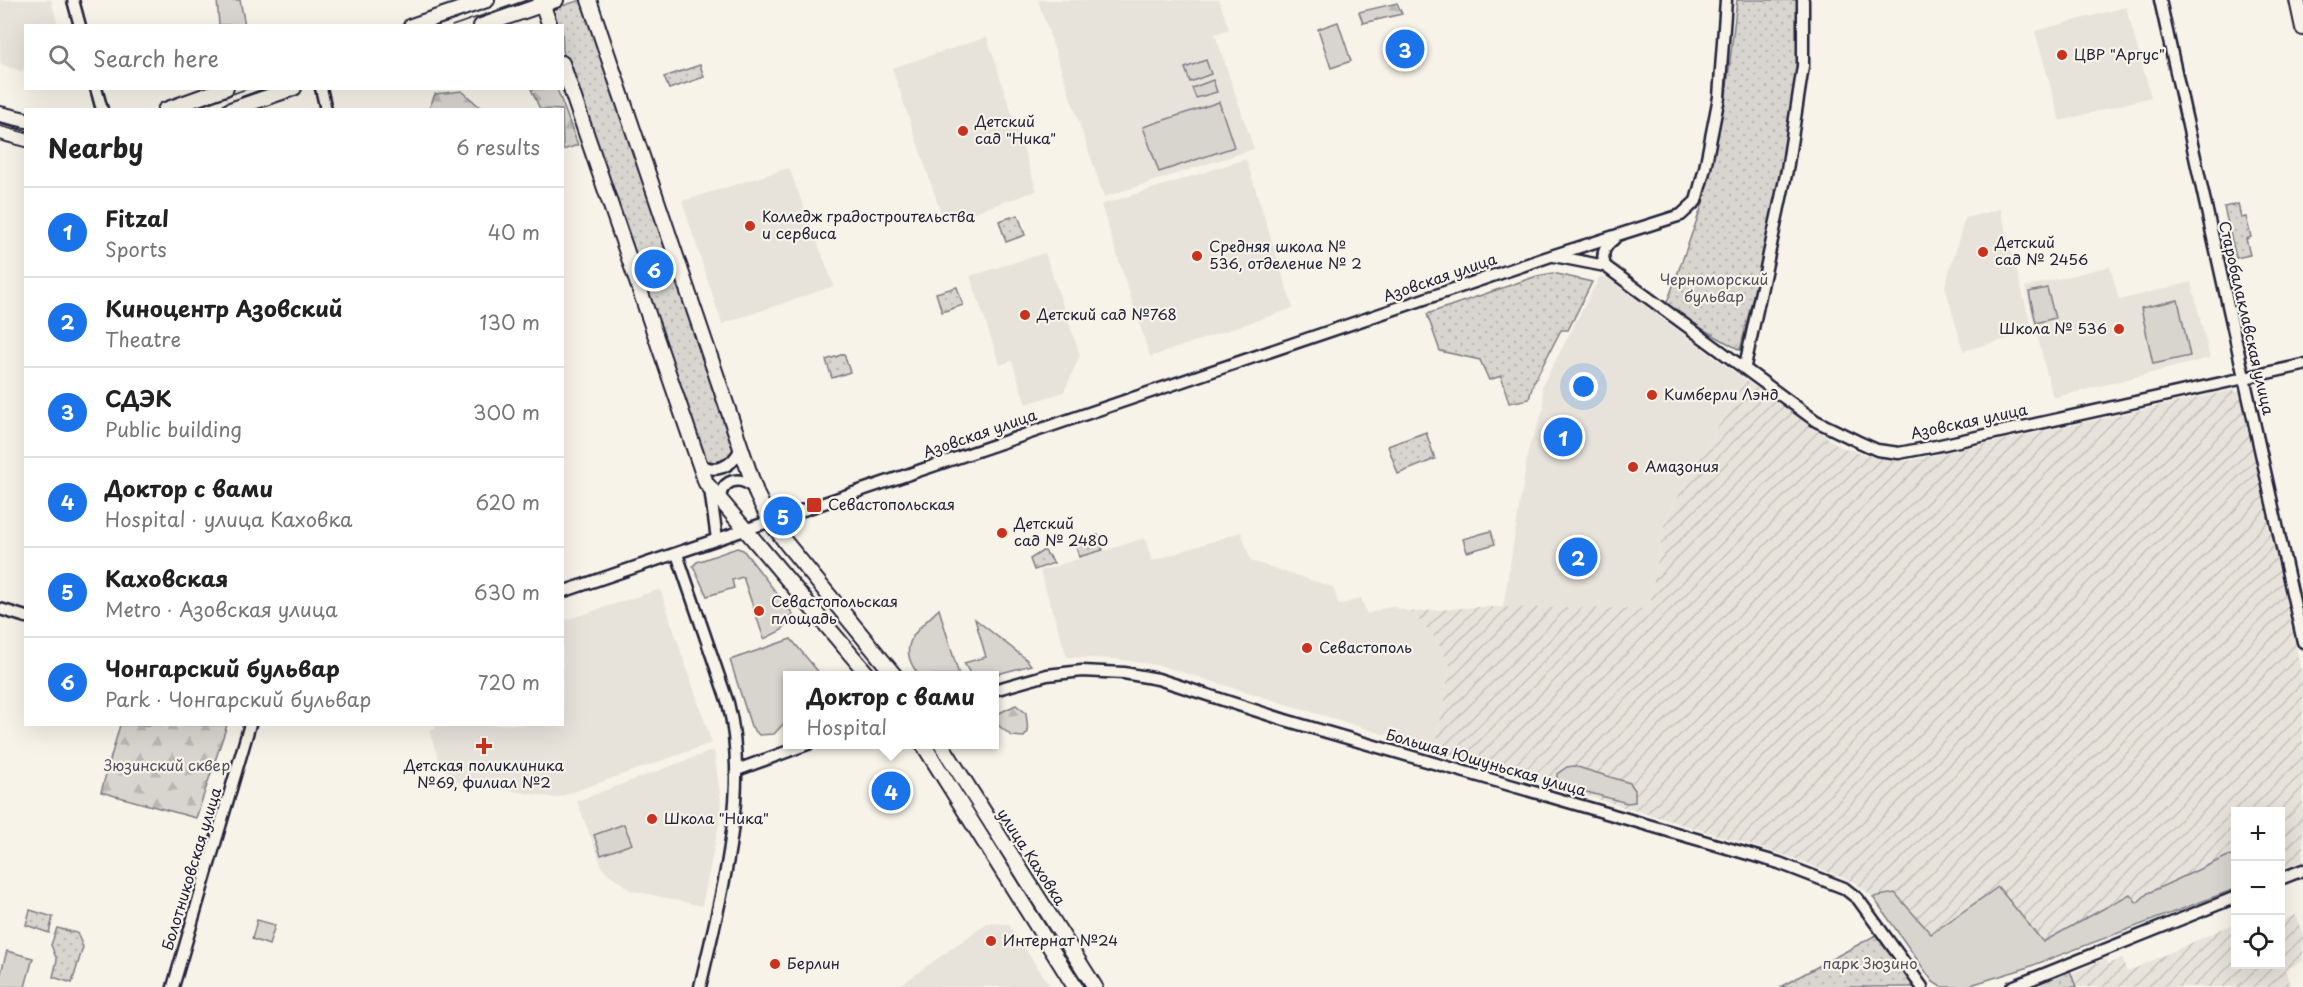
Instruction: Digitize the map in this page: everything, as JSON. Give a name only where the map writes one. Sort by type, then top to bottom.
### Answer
[{"type":"main road","points":[[417,24],[487,0]]},
{"type":"main road","points":[[589,0],[754,489],[770,521],[892,671]]},
{"type":"main road","points":[[2297,0],[2303,28]]},
{"type":"main road","points":[[486,24],[547,2],[550,24]]},
{"type":"main road","points":[[564,69],[699,464],[710,489],[866,671]]},
{"type":"main road","points":[[171,108],[220,90]]},
{"type":"main road","points":[[236,108],[288,90]]},
{"type":"main road","points":[[0,114],[24,120]]},
{"type":"main road","points":[[0,132],[24,138]]},
{"type":"main road","name":"улица Каховка","points":[[926,749],[1075,987]]},
{"type":"main road","name":"улица Каховка","points":[[944,749],[1095,987]]},
{"type":"street","points":[[73,0],[79,24]]},
{"type":"street","points":[[1551,256],[1681,215],[1696,201],[1719,97],[1726,0]]},
{"type":"street","points":[[1745,366],[1787,170],[1803,66],[1803,0]]},
{"type":"street","name":"Старобалаклавская улица","points":[[2160,0],[2303,642]]},
{"type":"street","points":[[97,90],[101,108]]},
{"type":"street","points":[[321,90],[326,108]]},
{"type":"street","points":[[1605,266],[1604,250],[1607,243],[1616,237]]},
{"type":"street","name":"Азовская улица","points":[[564,591],[1551,256],[1605,266],[1745,366],[1816,421],[1877,450],[1899,453],[2303,365]]},
{"type":"street","points":[[699,464],[710,469],[723,468],[733,461],[740,450]]},
{"type":"street","points":[[720,502],[723,488],[731,481],[741,480],[754,489]]},
{"type":"street","points":[[710,489],[717,539]]},
{"type":"street","points":[[677,554],[728,704],[734,729],[737,770],[734,819],[700,987]]},
{"type":"street","points":[[0,609],[24,616]]},
{"type":"street","name":"Большая Юшуньская улица","points":[[999,689],[1039,677],[1082,671],[1124,673],[1158,679],[1373,747],[1779,863],[1844,888],[1858,898],[1922,987]]},
{"type":"street","name":"Болотниковская улица","points":[[173,987],[249,726]]},
{"type":"street","points":[[737,770],[794,749]]},
{"type":"street","points":[[2285,877],[2303,870]]},
{"type":"street","points":[[2012,987],[2231,899]]},
{"type":"shaded area","points":[[0,0],[51,0],[58,24],[24,24],[24,68],[22,71],[0,64]]},
{"type":"shaded area","points":[[1038,0],[1219,0],[1229,29],[1215,34],[1254,149],[1104,197]]},
{"type":"shaded area","points":[[2126,7],[2151,97],[2060,121],[2035,31]]},
{"type":"shaded area","points":[[987,37],[1037,191],[944,222],[892,68]]},
{"type":"shaded area","name":"Средняя школа № 536, отделение № 2","points":[[1246,159],[1293,308],[1150,357],[1101,205]]},
{"type":"shaded area","name":"Колледж градостроительства и сервиса","points":[[789,168],[834,286],[722,324],[682,201]]},
{"type":"shaded area","name":"Детский сад № 2456","points":[[2000,209],[2033,332],[1963,351],[1945,286],[1965,218]]},
{"type":"shaded area","name":"Детский сад №768","points":[[1045,253],[1080,355],[1064,392],[1026,404],[1012,361],[1000,365],[970,276]]},
{"type":"shaded area","name":"Школа № 536","points":[[2110,266],[2119,300],[2191,282],[2210,358],[2053,398],[2025,287]]},
{"type":"shaded area","points":[[1600,276],[1612,281],[1745,380],[1665,520],[1649,610],[1503,608],[1529,447],[1544,407],[1542,386]]},
{"type":"shaded area","points":[[1745,380],[1841,447],[1874,457],[1907,461],[2233,390],[2240,393],[2303,680],[2303,864],[2285,871],[2285,807],[2231,807],[2231,856],[2148,893],[2137,904],[2130,895],[2042,942],[1931,934],[1895,893],[1873,897],[1856,883],[1794,858],[1435,750],[1450,666],[1436,639],[1411,612],[1477,607],[1649,609],[1665,520]]},
{"type":"shaded area","name":"Севастополь","points":[[1241,532],[1251,561],[1333,587],[1339,605],[1361,598],[1367,614],[1390,606],[1411,612],[1436,639],[1450,666],[1435,750],[1162,666],[1116,659],[1067,657],[1040,571],[1145,538],[1152,561]]},
{"type":"shaded area","points":[[660,589],[712,743],[556,798],[451,781],[447,771],[441,767],[429,731],[436,729],[435,726],[564,726],[564,621]]},
{"type":"shaded area","name":"Школа \"Ника\"","points":[[714,750],[722,809],[702,906],[630,890],[603,869],[577,801]]},
{"type":"shaded area","points":[[2295,915],[2303,934],[2303,961],[2285,970],[2292,987],[2076,987],[2071,974],[2105,959],[2108,964],[2122,958],[2127,972],[2231,925],[2231,969],[2285,969],[2285,919]]},
{"type":"shaded area","name":"Интернат №24","points":[[987,923],[1008,924],[1051,987],[898,987]]},
{"type":"green space","points":[[217,0],[240,0],[245,24],[219,24]]},
{"type":"green space","points":[[581,0],[733,450],[726,462],[713,467],[700,461],[564,54],[564,24],[554,24],[549,10]]},
{"type":"green space","name":"Черноморский бульвар","points":[[1737,0],[1798,0],[1798,66],[1784,170],[1740,350],[1665,308],[1703,203],[1726,96]]},
{"type":"green space","points":[[1397,3],[1402,14],[1363,23],[1359,12]]},
{"type":"green space","points":[[1338,22],[1351,61],[1331,68],[1318,29]]},
{"type":"green space","points":[[1206,60],[1211,74],[1190,82],[1185,68]]},
{"type":"green space","points":[[700,65],[704,77],[669,89],[664,77]]},
{"type":"green space","points":[[1213,80],[1217,92],[1196,98],[1192,88]]},
{"type":"green space","points":[[531,90],[557,90],[578,145],[564,150],[564,108],[540,108]]},
{"type":"green space","points":[[462,91],[481,108],[429,108],[435,94]]},
{"type":"green space","points":[[1219,102],[1234,147],[1159,172],[1143,127]]},
{"type":"green space","points":[[2238,204],[2241,218],[2246,217],[2251,237],[2246,239],[2250,255],[2236,258],[2224,207]]},
{"type":"green space","points":[[1018,215],[1025,235],[1006,242],[999,221]]},
{"type":"green space","points":[[1553,273],[1592,282],[1568,330],[1561,330],[1533,384],[1529,399],[1509,403],[1501,376],[1489,380],[1480,360],[1440,351],[1427,314],[1537,276]]},
{"type":"green space","points":[[957,287],[963,305],[942,312],[936,293]]},
{"type":"green space","points":[[2047,288],[2055,318],[2036,323],[2029,292]]},
{"type":"green space","points":[[2178,300],[2190,356],[2153,364],[2141,308]]},
{"type":"green space","points":[[844,354],[850,372],[832,378],[826,360]]},
{"type":"green space","points":[[1426,432],[1435,459],[1398,474],[1388,446]]},
{"type":"green space","points":[[1491,531],[1495,544],[1467,552],[1463,539]]},
{"type":"green space","points":[[1098,535],[1103,550],[1079,557],[1075,542]]},
{"type":"green space","points":[[737,548],[743,550],[793,614],[782,630],[764,639],[743,577],[732,580],[734,588],[707,596],[693,566],[697,562]]},
{"type":"green space","points":[[1044,550],[1054,563],[1034,570],[1030,559]]},
{"type":"green space","points":[[939,609],[958,671],[916,671],[909,656],[909,647],[911,639]]},
{"type":"green space","points":[[975,619],[1031,665],[999,674],[999,671],[969,671],[964,663],[986,657]]},
{"type":"green space","points":[[791,639],[818,671],[783,671],[783,724],[774,734],[759,735],[751,726],[730,660]]},
{"type":"green space","points":[[1016,705],[1026,713],[1028,732],[1024,737],[1012,736],[999,726],[999,713]]},
{"type":"green space","name":"Зюзинский сквер","points":[[120,726],[227,726],[196,818],[101,792]]},
{"type":"green space","points":[[1574,766],[1630,783],[1635,790],[1635,802],[1627,803],[1561,785],[1557,781],[1557,774],[1567,767]]},
{"type":"green space","points":[[624,824],[632,844],[601,855],[594,835]]},
{"type":"green space","points":[[2231,856],[2231,891],[2023,969],[1964,987],[1941,987],[1933,982],[1873,897],[1895,893],[1931,934],[1998,887],[2043,942],[2130,894],[2137,903],[2148,893]]},
{"type":"green space","points":[[30,910],[53,917],[49,933],[26,925]]},
{"type":"green space","points":[[257,920],[275,925],[269,945],[252,939]]},
{"type":"green space","points":[[57,928],[77,933],[83,947],[72,983],[53,977],[57,960],[51,945]]},
{"type":"green space","name":"парк Зюзино","points":[[1876,935],[1916,987],[1780,987]]},
{"type":"green space","points":[[7,951],[33,958],[25,987],[0,987],[0,976]]},
{"type":"green space","points":[[2070,971],[2076,987],[2028,987]]},
{"type":"tram line","points":[[458,24],[527,0]]},
{"type":"tram line","points":[[442,24],[460,18]]},
{"type":"tram line","points":[[193,108],[243,90]]},
{"type":"tram line","points":[[241,97],[260,90]]},
{"type":"tram line","points":[[0,126],[24,132]]},
{"type":"place","name":"СДЭК","points":[[1405,49]]},
{"type":"place","name":"ЦВР \"Аргус\"","points":[[2062,55]]},
{"type":"place","name":"Детский сад \"Ника\"","points":[[963,131]]},
{"type":"place","name":"Колледж градостроительства и сервиса","points":[[750,226]]},
{"type":"place","name":"Детский сад № 2456","points":[[1983,252]]},
{"type":"place","name":"Средняя школа № 536, отделение № 2","points":[[1197,256]]},
{"type":"place","name":"Чонгарский бульвар","points":[[654,269]]},
{"type":"place","name":"Детский сад №768","points":[[1025,315]]},
{"type":"place","name":"Школа № 536","points":[[2119,329]]},
{"type":"place","name":"Кимберли Лэнд","points":[[1652,395]]},
{"type":"place","name":"Fitzal","points":[[1563,437]]},
{"type":"place","name":"Амазония","points":[[1633,467]]},
{"type":"place","name":"Севастопольская","points":[[814,505]]},
{"type":"place","name":"Каховская","points":[[783,516]]},
{"type":"place","name":"Детский сад № 2480","points":[[1002,533]]},
{"type":"place","name":"Киноцентр Азовский","points":[[1578,557]]},
{"type":"place","name":"Севастопольская площадь","points":[[759,611]]},
{"type":"place","name":"Севастополь","points":[[1307,648]]},
{"type":"place","name":"Детская поликлиника №69, филиал №2","points":[[484,746]]},
{"type":"place","name":"Доктор с вами","points":[[891,791]]},
{"type":"place","name":"Школа \"Ника\"","points":[[652,819]]},
{"type":"place","name":"Интернат №24","points":[[991,941]]},
{"type":"place","name":"Берлин","points":[[775,964]]}]
